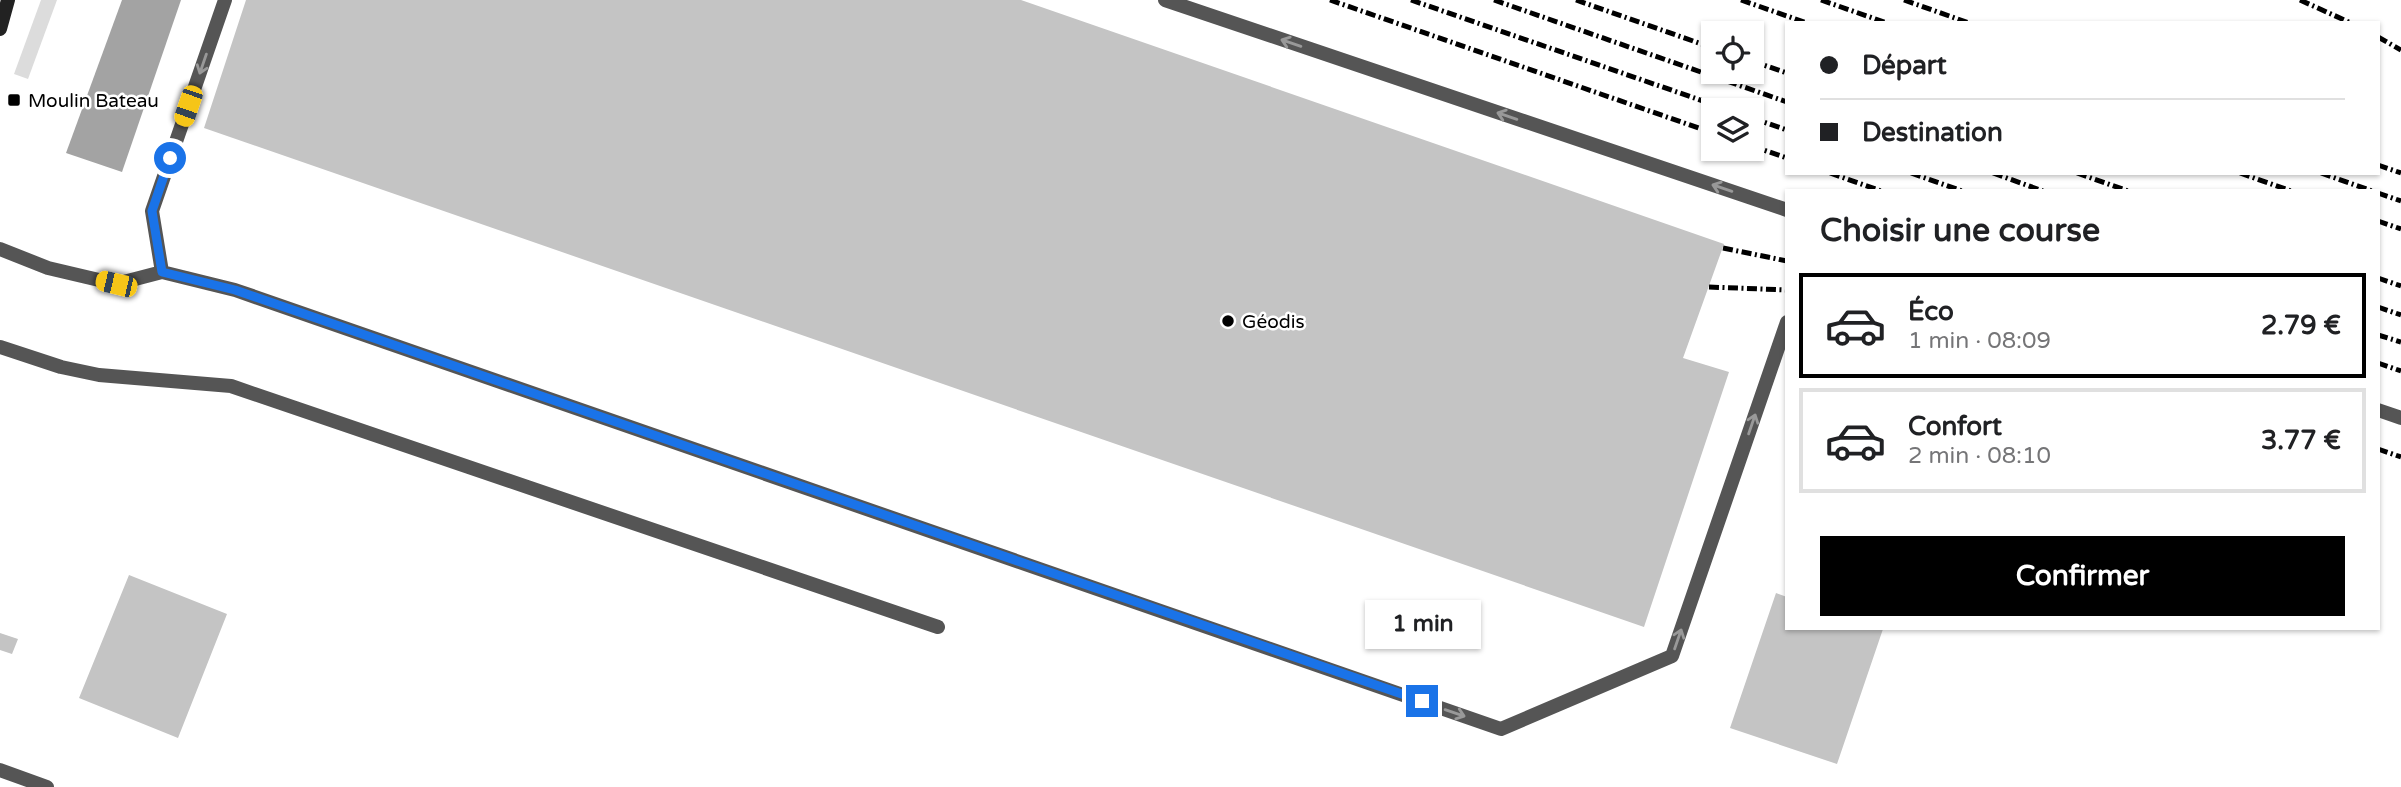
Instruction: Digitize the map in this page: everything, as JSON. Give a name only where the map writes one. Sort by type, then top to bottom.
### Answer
[{"type":"main road","points":[[0,29],[8,0]]},
{"type":"lane","points":[[162,272],[152,211],[225,0]]},
{"type":"lane","points":[[1166,0],[1785,209]]},
{"type":"lane","points":[[0,249],[48,268],[116,284],[162,272],[235,290],[1501,729],[1672,656],[1785,328]]},
{"type":"lane","points":[[0,347],[61,367],[99,375],[232,386],[938,627]]},
{"type":"lane","points":[[2380,411],[2401,418]]},
{"type":"lane","points":[[0,770],[47,787]]},
{"type":"shaded area","points":[[41,0],[57,0],[28,79],[14,74]]},
{"type":"shaded area","points":[[122,0],[181,0],[122,172],[66,153]]},
{"type":"building","name":"Géodis","points":[[246,0],[1021,0],[1724,244],[1683,358],[1729,372],[1644,627],[204,128]]},
{"type":"building","points":[[129,575],[227,614],[178,738],[79,698]]},
{"type":"building","points":[[1776,593],[1785,596],[1785,630],[1883,630],[1837,764],[1730,728]]},
{"type":"building","points":[[0,633],[18,639],[12,654],[0,650]]},
{"type":"railway","points":[[1330,0],[1701,129]]},
{"type":"railway","points":[[1411,0],[1701,100]]},
{"type":"railway","points":[[1494,0],[1785,101]]},
{"type":"railway","points":[[1576,0],[1701,44]]},
{"type":"railway","points":[[1741,0],[1801,21]]},
{"type":"railway","points":[[1821,0],[1881,21]]},
{"type":"railway","points":[[1904,0],[1963,21]]},
{"type":"railway","points":[[2300,0],[2347,21]]},
{"type":"railway","points":[[2380,38],[2401,50]]},
{"type":"railway","points":[[1764,65],[1785,72]]},
{"type":"railway","points":[[1764,122],[1785,129]]},
{"type":"railway","points":[[1764,150],[1785,157]]},
{"type":"railway","points":[[2380,166],[2401,173]]},
{"type":"railway","points":[[1836,175],[1875,189]]},
{"type":"railway","points":[[1917,175],[1956,189]]},
{"type":"railway","points":[[1999,175],[2037,189]]},
{"type":"railway","points":[[2083,175],[2122,189]]},
{"type":"railway","points":[[2246,175],[2285,189]]},
{"type":"railway","points":[[2327,175],[2366,189]]},
{"type":"railway","points":[[2380,194],[2401,201]]},
{"type":"railway","points":[[2380,222],[2401,229]]},
{"type":"railway","points":[[1723,248],[1785,261]]},
{"type":"railway","points":[[2380,279],[2401,286]]},
{"type":"railway","points":[[1709,287],[1785,290]]},
{"type":"railway","points":[[2380,308],[2401,315]]},
{"type":"railway","points":[[2380,336],[2401,342]]},
{"type":"railway","points":[[2380,364],[2401,371]]},
{"type":"railway","points":[[2380,450],[2401,457]]},
{"type":"place","name":"Moulin Bateau","points":[[14,100]]},
{"type":"place","name":"Géodis","points":[[1228,321]]},
{"type":"route","points":[[170,158],[152,211],[162,272],[235,290],[1422,701]]}]
